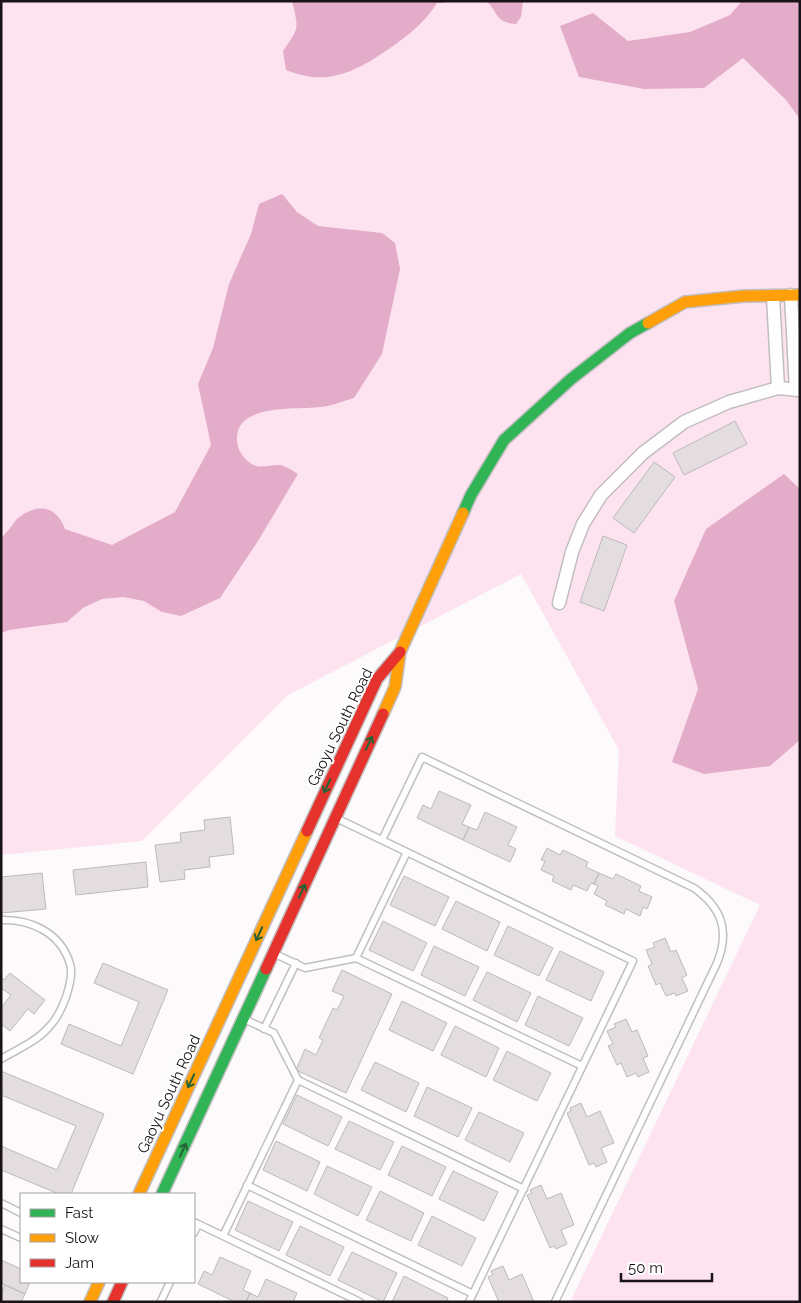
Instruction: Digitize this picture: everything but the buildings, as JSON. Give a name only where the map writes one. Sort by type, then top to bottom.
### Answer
[{"type":"street","points":[[400,652],[471,495],[504,440],[571,378],[630,333],[685,302],[744,296],[796,295],[798,390],[778,388],[729,402],[684,422],[643,453],[601,495],[584,524],[572,552],[558,603]]},
{"type":"street","points":[[772,296],[778,388]]},
{"type":"street","name":"Gaoyu South Road","points":[[162,1193],[395,687],[400,652]]},
{"type":"street","name":"Gaoyu South Road","points":[[139,1193],[377,679],[400,652]]},
{"type":"street","points":[[90,1302],[99,1283]]},
{"type":"street","points":[[113,1302],[122,1283]]},
{"type":"lane","points":[[382,840],[422,757],[694,888],[706,896],[721,921],[723,942],[717,963],[555,1302]]},
{"type":"lane","points":[[335,818],[633,961],[470,1302]]},
{"type":"lane","points":[[356,958],[407,852]]},
{"type":"lane","points":[[1,920],[29,922],[43,929],[65,951],[71,965],[69,987],[62,1008],[50,1026],[34,1041],[1,1059]]},
{"type":"lane","points":[[273,952],[306,968],[356,958],[582,1066]]},
{"type":"lane","points":[[264,1029],[296,964]]},
{"type":"lane","points":[[243,1018],[274,1034],[298,1080],[524,1189]]},
{"type":"lane","points":[[223,1236],[298,1080]]},
{"type":"lane","points":[[247,1185],[473,1294]]},
{"type":"lane","points":[[1,1203],[20,1212]]},
{"type":"lane","points":[[196,1223],[360,1302]]},
{"type":"lane","points":[[1,1229],[20,1238]]},
{"type":"lane","points":[[162,1302],[170,1283]]},
{"type":"lane","points":[[339,1302],[343,1294]]},
{"type":"shaded area","points":[[1,1],[800,1],[800,1302],[570,1302],[760,905],[615,836],[619,750],[521,574],[288,695],[142,841],[1,855]]},
{"type":"shaded area","points":[[292,1],[446,1],[437,3],[423,22],[412,32],[368,62],[342,74],[330,77],[316,77],[286,70],[283,51],[296,28],[296,17]]},
{"type":"shaded area","points":[[486,1],[523,1],[521,17],[516,24],[503,21]]},
{"type":"shaded area","points":[[742,1],[800,1],[800,119],[786,100],[743,58],[704,88],[644,89],[579,77],[560,26],[593,13],[628,41],[690,32],[730,15]]},
{"type":"shaded area","points":[[282,194],[297,212],[318,226],[382,233],[395,243],[400,269],[382,354],[354,398],[333,405],[283,409],[256,414],[246,420],[239,428],[238,447],[250,463],[261,466],[280,465],[298,474],[258,541],[220,598],[181,616],[162,612],[144,601],[123,597],[102,599],[83,608],[67,622],[9,630],[1,633],[1,538],[23,514],[37,509],[51,511],[61,521],[65,529],[112,545],[175,512],[211,445],[198,384],[213,348],[229,284],[251,234],[259,204]]},
{"type":"shaded area","points":[[784,474],[800,489],[800,740],[770,766],[704,774],[672,762],[698,689],[674,601],[706,529]]},
{"type":"traffic: fast","points":[[463,513],[471,495],[504,440],[571,379],[630,333],[648,323]]},
{"type":"traffic: fast","points":[[162,1193],[266,969]]},
{"type":"traffic: slow","points":[[648,323],[685,302],[744,296],[800,295]]},
{"type":"traffic: slow","points":[[383,714],[395,687],[400,652],[463,513]]},
{"type":"traffic: slow","points":[[139,1193],[307,831]]},
{"type":"traffic: slow","points":[[90,1302],[99,1283]]},
{"type":"traffic: jam","points":[[307,831],[377,679],[400,652]]},
{"type":"traffic: jam","points":[[266,969],[383,714]]},
{"type":"traffic: jam","points":[[113,1302],[122,1283]]}]
